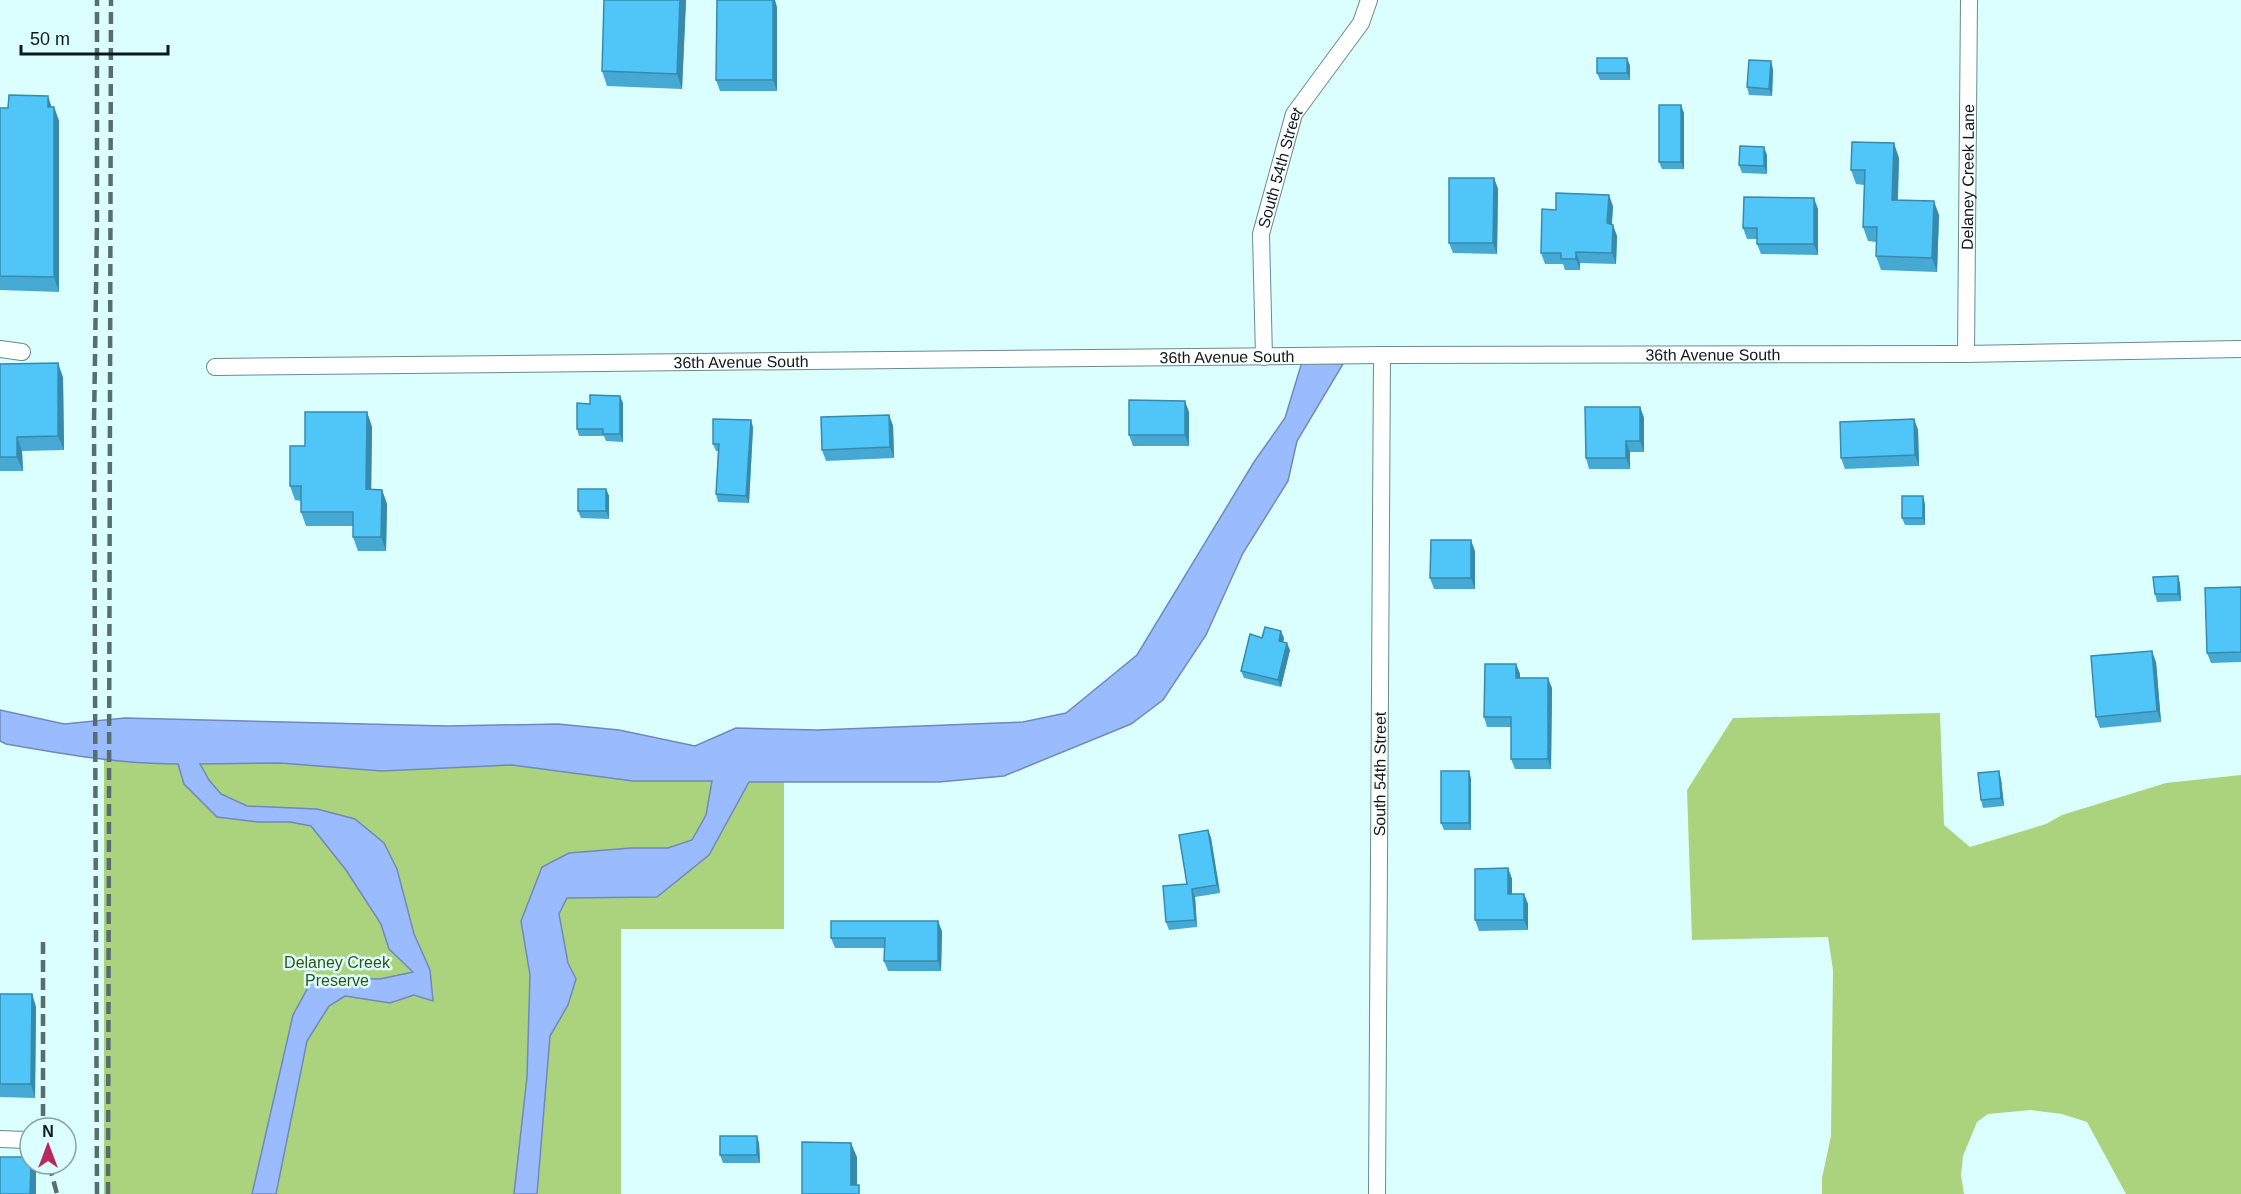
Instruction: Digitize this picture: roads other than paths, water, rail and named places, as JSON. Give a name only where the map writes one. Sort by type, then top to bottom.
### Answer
[{"type":"street","name":"South 54th Street","points":[[1264,357],[1261,234],[1294,114],[1361,23],[1369,0]]},
{"type":"street","name":"Delaney Creek Lane","points":[[1966,354],[1969,0]]},
{"type":"street","points":[[0,349],[22,352]]},
{"type":"street","name":"36th Avenue South","points":[[215,367],[1382,355],[1966,354],[2241,349]]},
{"type":"street","name":"South 54th Street","points":[[1377,1194],[1382,355]]},
{"type":"street","points":[[0,1139],[18,1140]]},
{"type":"water","points":[[1302,362],[1343,364],[1297,441],[1288,481],[1243,553],[1206,635],[1163,700],[1131,724],[1004,776],[939,782],[749,782],[709,855],[657,897],[567,898],[559,914],[568,963],[576,979],[568,1005],[550,1036],[537,1194],[514,1194],[527,1077],[530,975],[521,921],[542,867],[569,853],[631,848],[668,848],[692,840],[706,815],[712,781],[633,781],[512,765],[382,771],[280,763],[200,764],[209,780],[221,794],[247,806],[317,809],[355,819],[384,843],[397,869],[414,934],[430,970],[433,1001],[414,995],[390,1003],[345,996],[329,1006],[307,1041],[276,1194],[252,1194],[293,1015],[311,982],[339,978],[380,979],[413,972],[389,949],[381,924],[346,870],[311,826],[290,822],[258,822],[217,817],[184,784],[178,764],[92,758],[6,744],[0,741],[0,710],[64,724],[125,718],[447,726],[558,724],[619,730],[695,746],[736,728],[818,730],[1023,722],[1066,713],[1137,655],[1254,462],[1285,418]]},
{"type":"railway","points":[[97,0],[94,424],[97,1194]]},
{"type":"railway","points":[[108,1194],[111,0]]},
{"type":"railway","points":[[43,942],[43,1116]]},
{"type":"railway","points":[[52,1176],[57,1194]]},
{"type":"park label","name":"Delaney Creek Preserve","points":[[337,971]]}]
